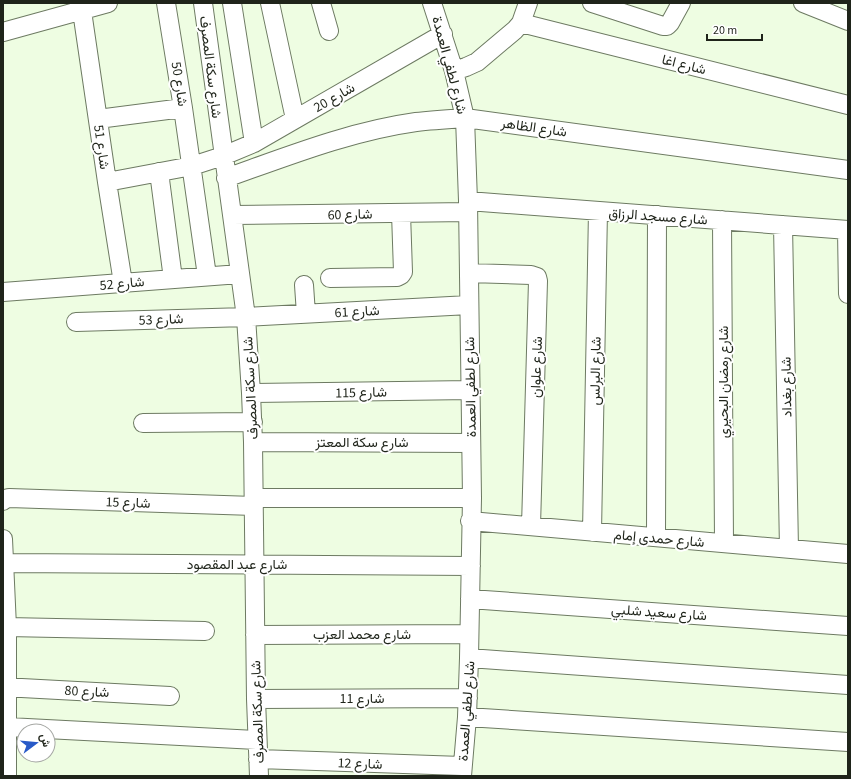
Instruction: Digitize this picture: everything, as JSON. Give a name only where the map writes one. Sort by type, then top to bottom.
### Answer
[{"type":"street","points":[[3,32],[108,3]]},
{"type":"street","name":"شارع 50","points":[[166,3],[192,166],[207,276]]},
{"type":"street","name":"شارع سكة المصرف","points":[[203,3],[246,317],[253,422],[258,768]]},
{"type":"street","points":[[232,3],[254,143]]},
{"type":"street","points":[[270,3],[295,119]]},
{"type":"street","points":[[321,3],[329,31]]},
{"type":"street","name":"شارع لطفي العمدة","points":[[432,3],[454,71],[465,118],[468,207],[472,498],[470,520],[468,698],[462,771]]},
{"type":"street","points":[[454,71],[466,68],[478,62],[515,30],[521,23],[528,3]]},
{"type":"street","points":[[592,3],[667,26],[680,3]]},
{"type":"street","points":[[803,3],[848,21]]},
{"type":"street","name":"شارع 51","points":[[82,11],[106,182],[123,283]]},
{"type":"street","name":"شارع اغا","points":[[521,23],[848,105]]},
{"type":"street","name":"شارع 20","points":[[106,182],[192,166],[223,156],[254,143],[443,34]]},
{"type":"street","points":[[98,119],[183,108]]},
{"type":"street","name":"شارع الظاهر","points":[[226,178],[320,146],[367,133],[416,122],[465,118],[848,170]]},
{"type":"street","points":[[159,172],[173,279]]},
{"type":"street","name":"شارع مسجد الرزاق","points":[[468,207],[598,211],[847,230]]},
{"type":"street","name":"شارع 60","points":[[233,215],[401,213],[468,207]]},
{"type":"street","name":"شارع البرلس","points":[[592,532],[598,211]]},
{"type":"street","points":[[330,278],[397,277],[402,275],[401,213]]},
{"type":"street","points":[[656,537],[657,215]]},
{"type":"street","name":"شارع رمضان البحيري","points":[[722,220],[724,543]]},
{"type":"street","name":"شارع بغداد","points":[[783,225],[789,549]]},
{"type":"street","points":[[847,230],[848,294]]},
{"type":"street","name":"شارع علوان","points":[[469,273],[531,275],[538,281],[531,526]]},
{"type":"street","name":"شارع 52","points":[[3,292],[240,274]]},
{"type":"street","points":[[304,286],[306,314]]},
{"type":"street","name":"شارع 61","points":[[246,317],[469,305]]},
{"type":"street","name":"شارع 53","points":[[76,322],[246,317]]},
{"type":"street","name":"شارع 115","points":[[251,393],[470,390]]},
{"type":"street","points":[[143,423],[253,422]]},
{"type":"street","name":"شارع سكة المعتز","points":[[253,442],[471,443]]},
{"type":"street","name":"شارع 15","points":[[3,501],[9,498],[254,502],[472,498]]},
{"type":"street","name":"شارع حمدى إمام","points":[[470,520],[848,554]]},
{"type":"street","points":[[3,539],[7,627],[5,687],[8,728],[6,764]]},
{"type":"street","name":"شارع عبد المقصود","points":[[4,563],[470,566]]},
{"type":"street","name":"شارع سعيد شلبي","points":[[470,599],[848,626]]},
{"type":"street","points":[[7,627],[205,631]]},
{"type":"street","name":"شارع محمد العزب","points":[[255,635],[469,634]]},
{"type":"street","points":[[469,658],[848,685]]},
{"type":"street","name":"شارع 80","points":[[5,687],[170,696]]},
{"type":"street","name":"شارع 11","points":[[256,699],[468,698]]},
{"type":"street","points":[[467,717],[848,742]]},
{"type":"street","points":[[8,728],[257,740]]},
{"type":"street","name":"شارع 12","points":[[258,768],[462,771]]}]
